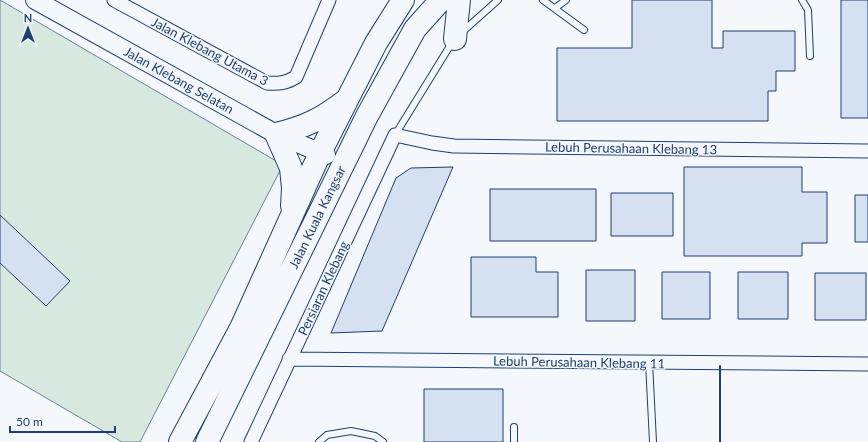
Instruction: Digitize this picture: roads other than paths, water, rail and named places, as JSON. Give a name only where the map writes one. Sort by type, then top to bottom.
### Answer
[{"type":"highway","name":"Jalan Kuala Kangsar","points":[[180,442],[241,328],[292,213],[323,154],[376,43],[403,0]]},
{"type":"highway","name":"Jalan Kuala Kangsar","points":[[207,442],[374,102],[415,29],[441,0]]},
{"type":"highway","points":[[455,39],[459,0]]},
{"type":"highway","points":[[292,213],[293,188],[291,168],[276,134],[294,130],[312,123],[348,99]]},
{"type":"highway","points":[[273,306],[274,290],[314,204],[324,170],[323,154],[338,146],[374,102]]},
{"type":"street","name":"Jalan Klebang Selatan","points":[[35,0],[276,134],[323,154]]},
{"type":"street","name":"Jalan Klebang Utama 3","points":[[114,0],[267,83],[277,84],[287,82],[296,77],[329,0]]},
{"type":"street","name":"Lebuh Perusahaan Klebang 13","points":[[395,135],[454,146],[868,151]]},
{"type":"street","name":"Persiaran Klebang","points":[[251,442],[395,135]]},
{"type":"street","name":"Lebuh Perusahaan Klebang 11","points":[[290,359],[868,364]]},
{"type":"lane","points":[[395,135],[455,39],[498,0]]},
{"type":"lane","points":[[543,0],[584,30]]},
{"type":"lane","points":[[555,8],[566,0]]},
{"type":"lane","points":[[802,0],[808,10],[810,56]]},
{"type":"lane","points":[[650,362],[654,442]]},
{"type":"lane","points":[[514,427],[514,442]]},
{"type":"lane","points":[[319,442],[327,435],[350,431],[376,436],[383,442]]}]
